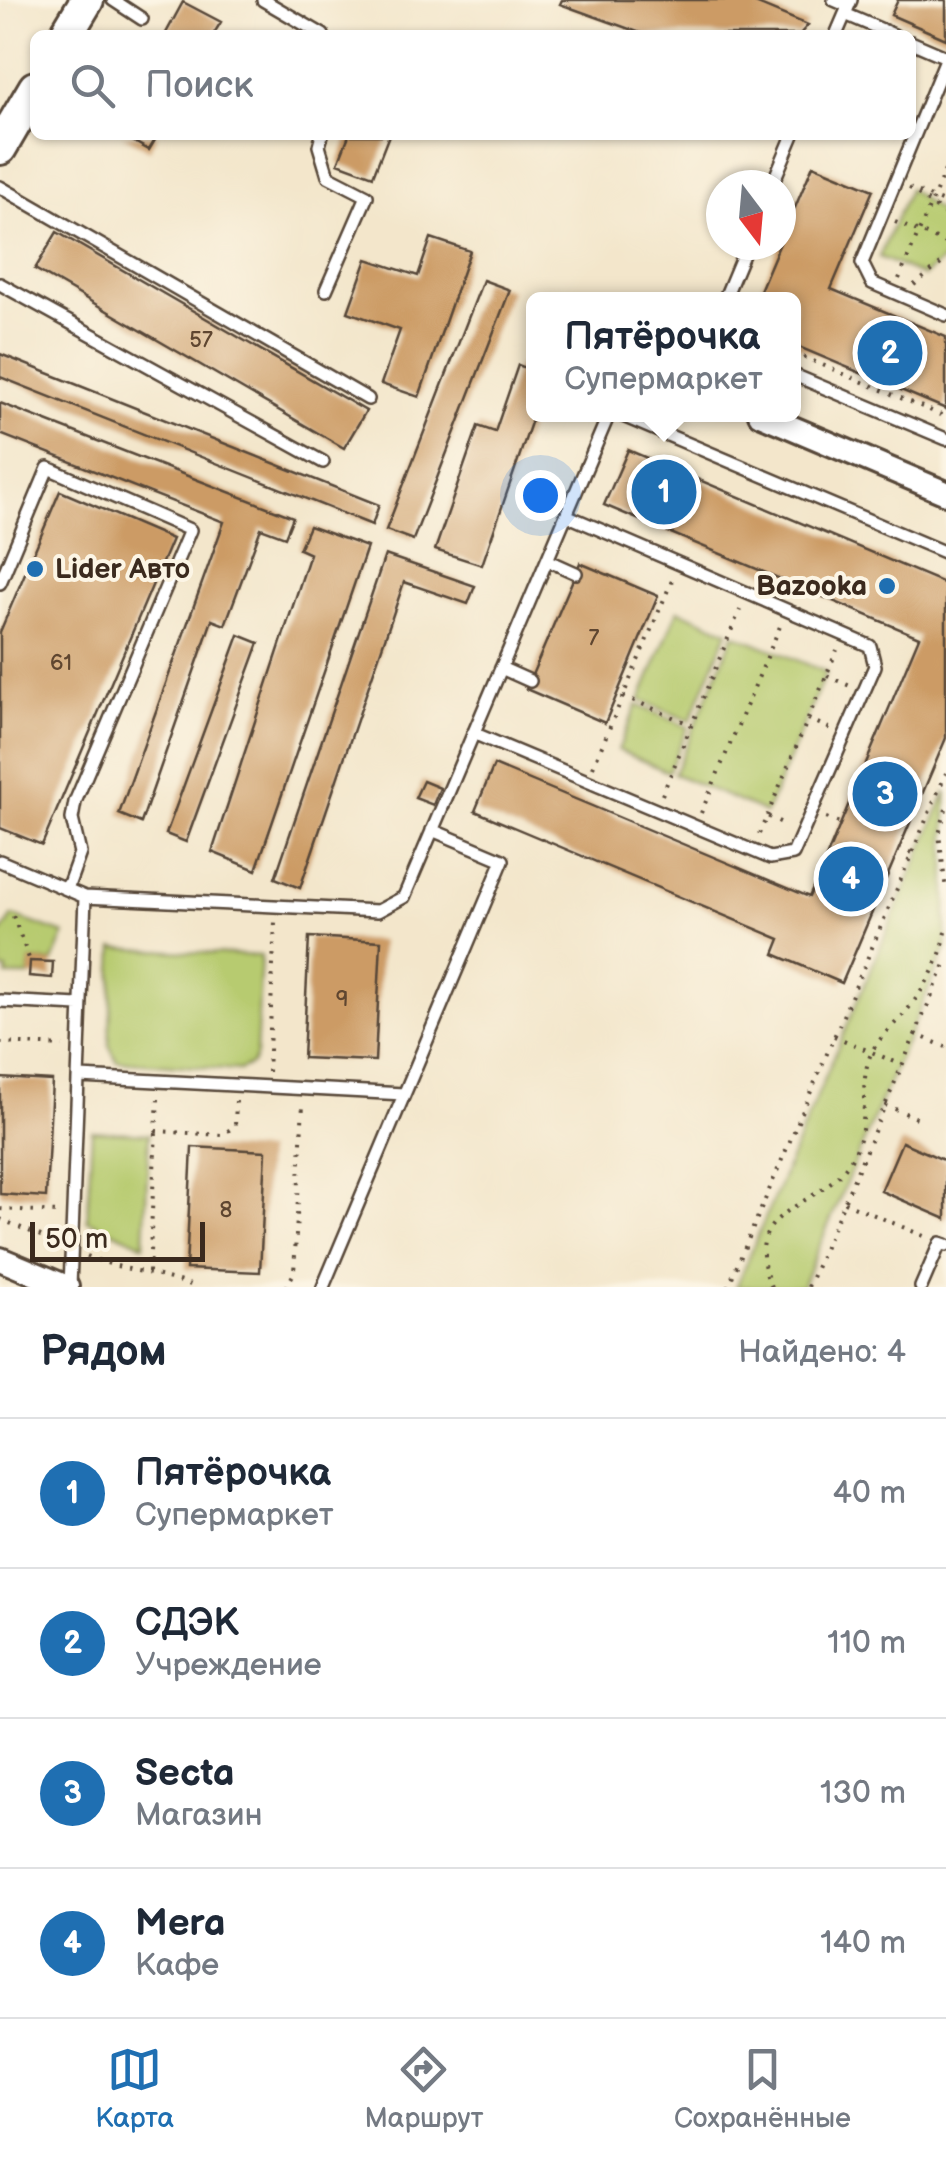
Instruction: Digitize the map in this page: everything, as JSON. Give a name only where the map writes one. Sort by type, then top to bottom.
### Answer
[{"type":"street","points":[[69,30],[86,0]]},
{"type":"street","points":[[0,148],[30,97]]},
{"type":"street","points":[[779,422],[946,493]]},
{"type":"street","points":[[0,1259],[27,1279],[68,1287]]},
{"type":"lane","points":[[114,0],[142,19]]},
{"type":"lane","points":[[263,0],[314,30]]},
{"type":"lane","points":[[834,0],[886,30]]},
{"type":"lane","points":[[838,30],[848,7]]},
{"type":"lane","points":[[916,44],[946,58],[916,129]]},
{"type":"lane","points":[[321,140],[328,176],[368,196],[326,290]]},
{"type":"lane","points":[[778,170],[791,140]]},
{"type":"lane","points":[[911,140],[862,263],[872,284],[946,314]]},
{"type":"lane","points":[[0,187],[368,398]]},
{"type":"lane","points":[[727,292],[741,260]]},
{"type":"lane","points":[[0,284],[322,462]]},
{"type":"lane","points":[[801,378],[946,439]]},
{"type":"lane","points":[[0,861],[85,897],[378,911],[404,897],[605,422]]},
{"type":"lane","points":[[637,422],[946,553]]},
{"type":"lane","points":[[0,583],[48,468],[190,530],[74,802],[72,819],[80,853],[66,889]]},
{"type":"lane","points":[[474,733],[770,858],[786,858],[797,849],[846,735],[875,666],[874,651],[844,633],[566,515]]},
{"type":"lane","points":[[547,560],[576,573]]},
{"type":"lane","points":[[501,668],[530,681]]},
{"type":"lane","points":[[322,1287],[503,860],[432,830]]},
{"type":"lane","points":[[68,1287],[85,897]]},
{"type":"lane","points":[[0,1001],[79,1005]]},
{"type":"lane","points":[[80,1078],[404,1094]]},
{"type":"lane","points":[[921,1287],[943,1244]]},
{"type":"path","points":[[897,294],[946,168]]},
{"type":"path","points":[[894,181],[932,201],[946,215]]},
{"type":"path","points":[[932,201],[946,203]]},
{"type":"path","points":[[880,216],[946,244]]},
{"type":"path","points":[[897,294],[946,260]]},
{"type":"path","points":[[801,356],[946,416]]},
{"type":"path","points":[[587,781],[680,563]]},
{"type":"path","points":[[656,810],[748,592]]},
{"type":"path","points":[[695,827],[788,609]]},
{"type":"path","points":[[752,851],[844,633]]},
{"type":"path","points":[[826,676],[864,692]]},
{"type":"path","points":[[623,696],[692,725]]},
{"type":"path","points":[[808,719],[846,735]]},
{"type":"path","points":[[728,1287],[946,773]]},
{"type":"path","points":[[946,809],[939,843],[946,890]]},
{"type":"path","points":[[930,811],[944,817]]},
{"type":"path","points":[[766,816],[804,832]]},
{"type":"path","points":[[899,848],[912,854]]},
{"type":"path","points":[[14,916],[30,961]]},
{"type":"path","points":[[267,1087],[275,922]]},
{"type":"path","points":[[771,1287],[760,1253],[764,1238],[776,1219],[828,1185],[854,1156],[865,1117],[872,1052],[924,986],[946,932]]},
{"type":"path","points":[[808,1287],[946,962]]},
{"type":"path","points":[[915,1034],[946,1047]]},
{"type":"path","points":[[834,1036],[902,1066]]},
{"type":"path","points":[[0,1043],[78,1047]]},
{"type":"path","points":[[149,1274],[159,1082]]},
{"type":"path","points":[[156,1132],[230,1132],[235,1122],[237,1085]]},
{"type":"path","points":[[286,1287],[294,1273],[304,1088]]},
{"type":"path","points":[[886,1105],[918,1118]]},
{"type":"path","points":[[844,1202],[943,1244]]},
{"type":"path","points":[[0,1209],[73,1213]]},
{"type":"path","points":[[0,1219],[121,1271],[196,1287]]},
{"type":"green space","points":[[909,189],[946,217],[946,258],[923,276],[879,257]]},
{"type":"green space","points":[[678,610],[728,631],[690,721],[640,700]]},
{"type":"green space","points":[[734,634],[826,672],[766,813],[674,774]]},
{"type":"green space","points":[[637,705],[688,727],[668,772],[618,750]]},
{"type":"green space","points":[[946,792],[946,948],[802,1287],[736,1287]]},
{"type":"green space","points":[[13,916],[65,934],[53,962],[31,961],[29,976],[7,976],[7,970],[0,969],[0,935]]},
{"type":"green space","points":[[114,948],[261,956],[256,1055],[252,1064],[239,1070],[117,1061],[109,1045]]},
{"type":"green space","points":[[92,1131],[149,1134],[144,1245],[87,1220]]},
{"type":"building","points":[[562,0],[748,0],[808,25],[804,30],[632,30],[560,4]]},
{"type":"building","points":[[898,0],[946,0],[946,39],[891,15]]},
{"type":"building","points":[[183,2],[221,22],[216,30],[168,30]]},
{"type":"building","points":[[131,140],[155,140],[149,150]]},
{"type":"building","points":[[347,140],[387,140],[373,176],[338,163]]},
{"type":"building","points":[[813,165],[873,190],[831,289],[946,337],[946,409],[801,348],[801,292],[759,292],[773,260],[796,260],[796,205]]},
{"type":"building","points":[[57,232],[366,411],[344,448],[35,269]]},
{"type":"building","points":[[431,238],[470,251],[419,397],[381,384],[400,330],[348,312],[367,259],[418,276]]},
{"type":"building","points":[[483,280],[510,290],[413,540],[386,530]]},
{"type":"building","points":[[0,354],[379,505],[372,525],[0,377]]},
{"type":"building","points":[[518,365],[526,368],[526,422],[531,422],[482,565],[435,550],[478,426],[495,432]]},
{"type":"building","points":[[0,403],[293,517],[285,537],[261,528],[225,625],[212,620],[141,823],[119,814],[224,522],[0,434]]},
{"type":"building","points":[[628,450],[946,584],[946,738],[842,983],[774,954],[780,939],[475,811],[494,765],[809,897],[816,882],[919,637],[604,505]]},
{"type":"building","points":[[60,491],[172,539],[42,845],[0,828],[0,632]]},
{"type":"building","points":[[309,526],[367,547],[256,870],[212,852],[310,554],[299,549]]},
{"type":"building","points":[[385,555],[475,586],[468,604],[404,582],[300,888],[275,878]]},
{"type":"building","points":[[580,563],[658,596],[605,723],[526,689]]},
{"type":"building","points":[[239,635],[259,643],[186,842],[166,834]]},
{"type":"building","points":[[423,781],[440,788],[433,805],[415,798]]},
{"type":"building","points":[[309,937],[381,941],[375,1061],[303,1058]]},
{"type":"building","points":[[30,961],[53,962],[52,978],[29,976]]},
{"type":"building","points":[[0,1078],[52,1081],[46,1197],[0,1194]]},
{"type":"building","points":[[902,1142],[946,1161],[946,1219],[881,1191]]},
{"type":"building","points":[[192,1147],[266,1151],[260,1272],[186,1269]]},
{"type":"place","name":"СДЭК","points":[[890,353]]},
{"type":"place","name":"Пятёрочка","points":[[664,492]]},
{"type":"place","name":"Lider Авто","points":[[35,569]]},
{"type":"place","name":"Bazooka","points":[[887,586]]},
{"type":"place","name":"Secta","points":[[885,794]]},
{"type":"place","name":"Mera","points":[[851,879]]}]
